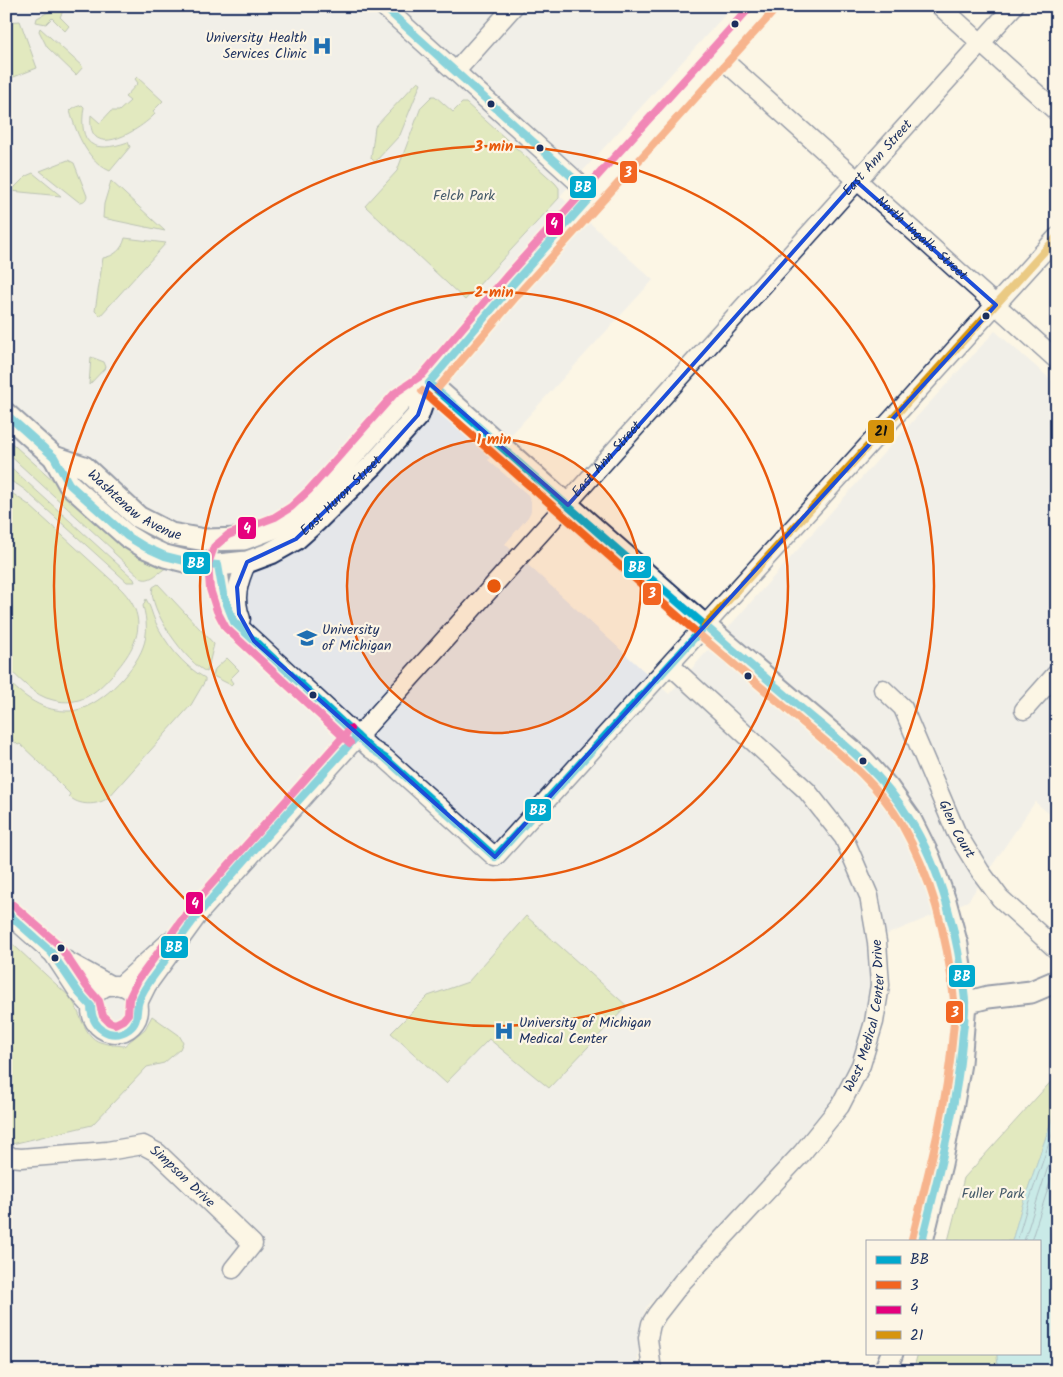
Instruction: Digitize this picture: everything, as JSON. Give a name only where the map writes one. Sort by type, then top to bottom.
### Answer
[{"type":"main road","name":"East Huron Street","points":[[219,540],[244,539],[279,526],[297,515],[316,497],[402,400],[429,383],[592,195],[765,6]]},
{"type":"main road","name":"East Huron Street","points":[[218,565],[247,562],[271,553],[296,539],[374,464],[418,415],[429,383]]},
{"type":"main road","points":[[429,383],[705,626],[862,759],[888,788],[910,819],[929,857],[945,901],[957,945],[965,1003],[960,1063],[953,1103],[941,1164],[922,1240]]},
{"type":"main road","name":"Washtenaw Avenue","points":[[6,414],[54,457],[69,484],[127,536],[165,556],[193,563],[218,565]]},
{"type":"main road","name":"Washtenaw Avenue","points":[[54,457],[84,467],[138,517],[162,530],[191,538],[219,540]]},
{"type":"main road","points":[[218,565],[222,554],[233,544],[244,539]]},
{"type":"main road","points":[[965,1003],[1031,992],[1057,981]]},
{"type":"main road","points":[[885,1371],[892,1354]]},
{"type":"street","points":[[383,6],[592,195]]},
{"type":"street","points":[[456,71],[514,6]]},
{"type":"street","points":[[940,6],[1057,112]]},
{"type":"street","name":"East Ann Street","points":[[138,1003],[147,985],[200,912],[357,736],[568,505],[1014,6]]},
{"type":"street","name":"North Ingalls Street","points":[[720,57],[1057,360]]},
{"type":"street","points":[[218,565],[220,588],[226,608],[234,622],[371,749],[385,758],[495,857],[1057,237]]},
{"type":"street","points":[[247,562],[237,587],[236,602],[244,627],[254,641]]},
{"type":"street","name":"West Medical Center Drive","points":[[652,1371],[648,1338],[651,1324],[656,1314],[687,1276],[802,1153],[840,1106],[861,1065],[874,1022],[880,985],[877,942],[869,896],[844,838],[807,791],[670,665]]},
{"type":"street","points":[[1024,710],[1057,673]]},
{"type":"street","name":"Glen Court","points":[[883,689],[903,708],[956,832],[980,871],[1000,898],[1057,950]]},
{"type":"street","points":[[6,912],[52,952],[116,986],[128,989],[134,995],[139,1011],[134,1024],[129,1029],[116,1034],[104,1031],[97,1026],[91,1014],[91,1006],[93,998],[98,991],[116,986]]},
{"type":"street","name":"East Ann Street","points":[[116,986],[200,912]]},
{"type":"street","points":[[52,952],[79,993],[91,1006]]},
{"type":"street","name":"Simpson Drive","points":[[6,1153],[11,1157],[21,1158],[107,1151],[143,1145],[158,1153],[253,1244],[233,1269]]},
{"type":"highlighted area","points":[[856,181],[996,305],[495,857],[254,641],[239,614],[237,587],[247,562],[296,539],[374,464],[418,415],[429,383],[568,505]]},
{"type":"shaded area","name":"University of Michigan","points":[[6,6],[733,6],[560,196],[653,280],[488,460],[528,495],[531,501],[531,511],[528,517],[505,544],[669,694],[995,331],[1057,385],[1057,820],[1035,802],[968,901],[871,941],[873,991],[863,1046],[843,1087],[818,1121],[646,1308],[640,1328],[637,1371],[6,1371]]},
{"type":"green space","points":[[58,7],[63,11],[60,17],[69,26],[65,31],[52,18],[46,24],[36,22],[37,18]]},
{"type":"green space","points":[[20,21],[37,68],[6,80],[6,22]]},
{"type":"green space","points":[[40,28],[83,67],[76,75],[47,47],[39,31]]},
{"type":"green space","points":[[137,77],[163,101],[153,111],[155,114],[138,128],[115,139],[105,140],[97,137],[92,129],[91,115],[100,123],[111,111],[119,111],[130,101],[125,97],[138,83],[135,79]]},
{"type":"green space","points":[[418,81],[421,83],[400,135],[375,162],[371,158],[375,127]]},
{"type":"green space","name":"Felch Park","points":[[432,96],[435,96],[453,112],[462,103],[466,103],[559,188],[559,198],[465,300],[365,206],[397,171],[421,107]]},
{"type":"green space","points":[[82,105],[84,107],[83,130],[86,138],[91,143],[106,147],[128,142],[130,147],[110,171],[90,155],[76,130],[70,111]]},
{"type":"green space","points":[[68,160],[74,163],[87,196],[82,202],[79,202],[40,171]]},
{"type":"green space","points":[[33,173],[61,196],[11,191],[26,176]]},
{"type":"green space","points":[[111,181],[165,231],[103,218],[104,204]]},
{"type":"green space","points":[[125,238],[166,243],[100,316],[95,311],[103,258],[117,252]]},
{"type":"green space","points":[[91,357],[104,362],[106,367],[89,385]]},
{"type":"green space","points":[[6,438],[112,533],[167,565],[166,568],[151,578],[141,578],[6,452]]},
{"type":"green space","points":[[6,463],[134,579],[135,582],[127,582],[25,490],[6,479]]},
{"type":"green space","points":[[6,489],[29,505],[119,587],[129,598],[135,610],[138,621],[137,632],[129,653],[100,687],[79,700],[62,702],[46,698],[28,686],[6,666]]},
{"type":"green space","points":[[158,584],[214,644],[207,672],[190,659],[162,621],[153,596],[153,587]]},
{"type":"green space","points":[[146,599],[155,621],[169,646],[189,667],[205,678],[205,681],[191,705],[108,798],[93,804],[77,802],[69,796],[70,794],[57,779],[20,744],[18,745],[6,734],[6,679],[27,697],[51,709],[70,711],[92,704],[103,697],[123,678],[138,657],[146,637],[143,606]]},
{"type":"green space","points":[[227,658],[239,670],[230,679],[233,683],[231,685],[213,676],[215,669]]},
{"type":"green space","points":[[526,916],[627,1006],[549,1088],[489,1039],[446,1083],[391,1033],[428,996],[468,982]]},
{"type":"green space","points":[[6,938],[71,998],[86,1029],[95,1039],[106,1044],[124,1046],[145,1029],[152,1016],[179,1035],[183,1042],[180,1049],[164,1063],[147,1067],[92,1125],[12,1144],[6,1138]]},
{"type":"green space","name":"Fuller Park","points":[[1057,1075],[1057,1105],[1012,1240],[948,1240],[964,1178]]},
{"type":"green space","points":[[918,1354],[997,1354],[998,1371],[913,1371]]},
{"type":"water","points":[[1057,1105],[1057,1371],[998,1371],[997,1354],[1040,1354],[1040,1240],[1012,1240]]},
{"type":"transit line","name":"BB","points":[[383,6],[592,195],[429,383],[638,568],[863,761],[899,802],[921,838],[931,860],[940,882],[953,929],[962,977],[965,1011],[951,1118],[922,1240]]},
{"type":"transit line","name":"4","points":[[350,743],[226,628],[217,611],[210,589],[208,564],[214,547],[228,535],[275,517],[291,507],[309,490],[395,393],[422,375],[506,277],[751,6]]},
{"type":"transit line","name":"3","points":[[437,389],[521,291],[772,13]]},
{"type":"transit line","name":"21","points":[[705,626],[1057,237]]},
{"type":"transit line","name":"3","points":[[422,391],[667,607],[843,756],[881,795],[902,825],[922,866],[937,910],[948,955],[955,1011],[949,1068],[941,1117],[912,1239]]},
{"type":"transit line","name":"BB","points":[[6,414],[54,457],[69,484],[127,536],[165,556],[193,563],[218,565],[223,594],[234,622],[371,749],[385,758],[495,857],[705,626]]},
{"type":"transit line","name":"4","points":[[13,905],[59,945],[87,987],[99,1001],[103,1016],[109,1022],[115,1024],[123,1020],[128,1014],[129,999],[138,980],[192,906],[350,729]]},
{"type":"transit line","name":"BB","points":[[6,912],[51,952],[79,993],[91,1006],[94,1020],[98,1026],[109,1033],[122,1033],[135,1023],[138,1005],[143,992],[185,931],[220,889],[357,736]]},
{"type":"place","name":"University Health Services Clinic","points":[[322,46]]},
{"type":"place","name":"University of Michigan","points":[[307,638]]},
{"type":"place","name":"University of Michigan Medical Center","points":[[504,1031]]}]
